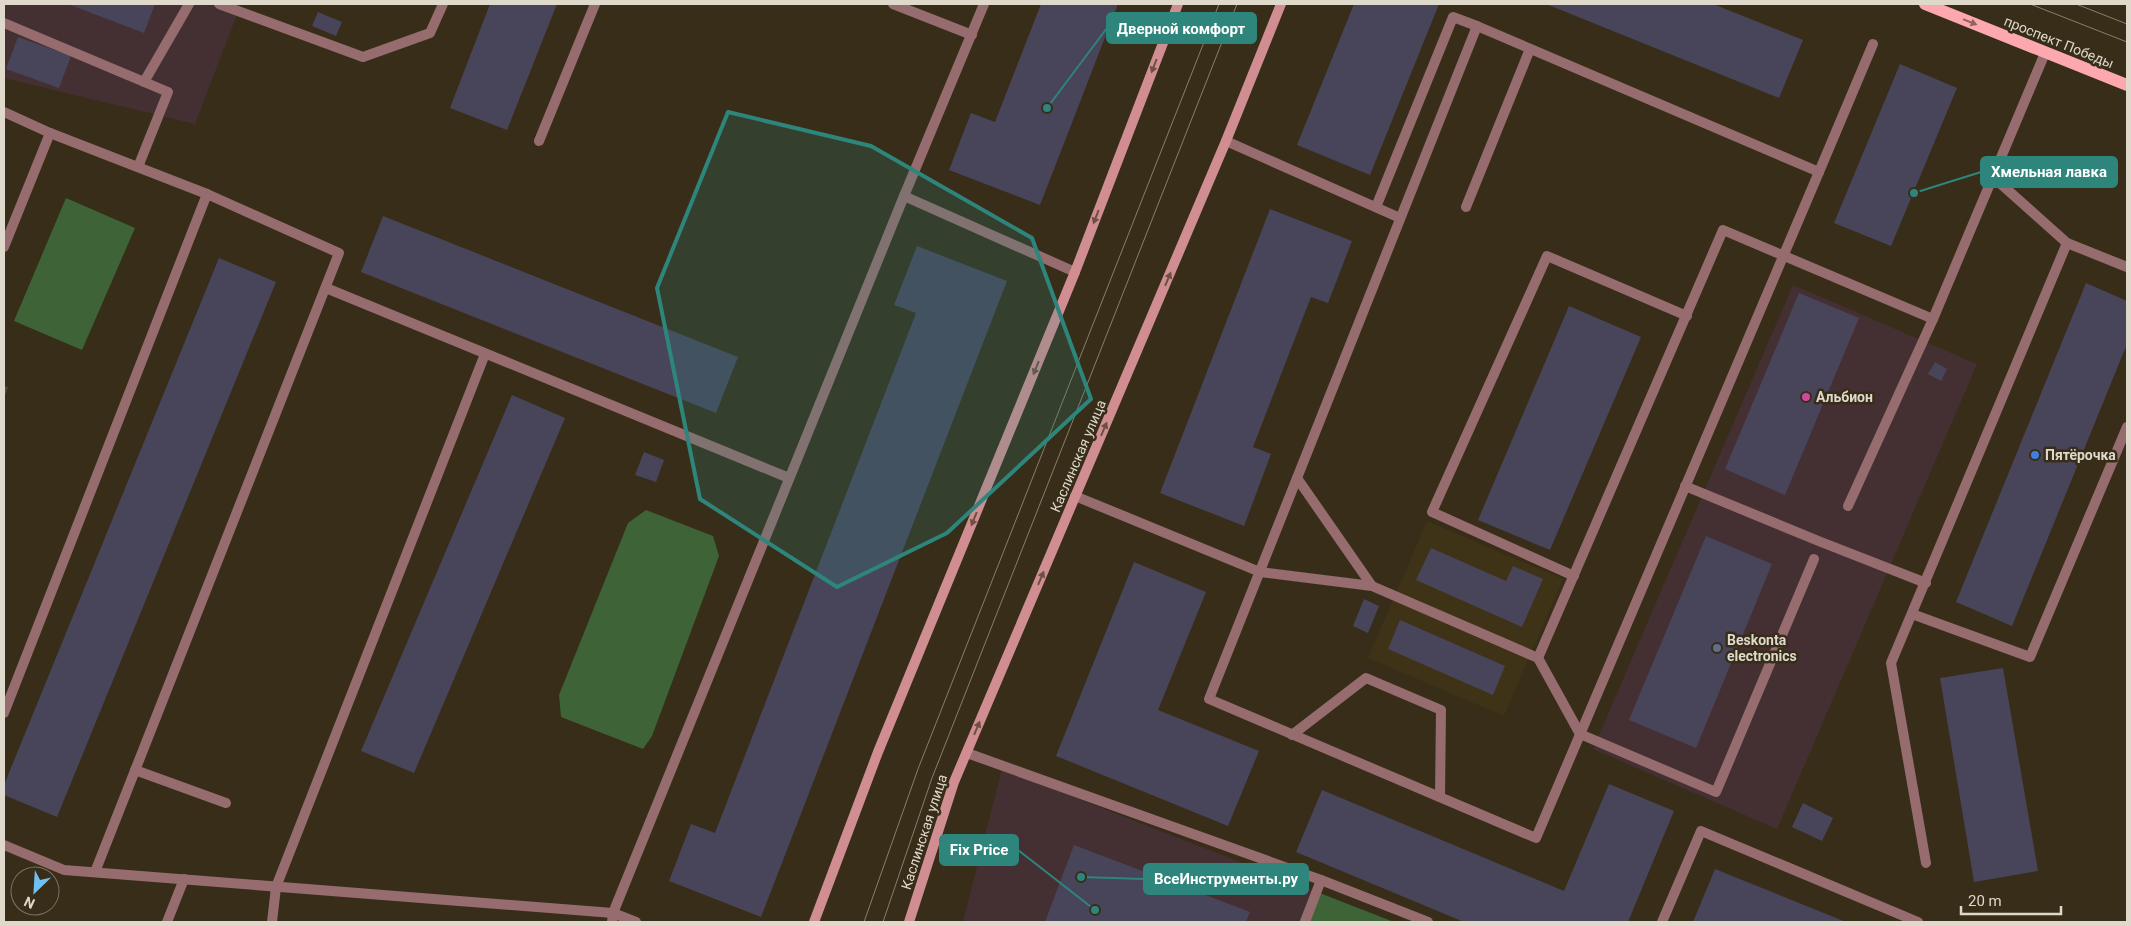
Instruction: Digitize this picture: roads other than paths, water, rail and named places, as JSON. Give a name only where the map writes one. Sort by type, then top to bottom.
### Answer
[{"type":"main road","points":[[814,922],[878,752],[1075,272],[1178,4]]},
{"type":"main road","name":"Каслинская улица","points":[[909,922],[954,782],[1226,141],[1281,4]]},
{"type":"main road","name":"проспект Победы","points":[[1925,4],[2127,85]]},
{"type":"street","points":[[144,82],[189,4]]},
{"type":"street","points":[[219,4],[363,57],[430,33],[443,4]]},
{"type":"street","points":[[539,140],[595,4]]},
{"type":"street","points":[[893,4],[972,35]]},
{"type":"street","points":[[613,918],[789,478],[984,4]]},
{"type":"street","points":[[1376,207],[1453,18],[1477,26],[1819,172]]},
{"type":"street","points":[[4,23],[168,92],[138,167]]},
{"type":"street","points":[[1477,26],[1209,699],[1536,838],[1873,44]]},
{"type":"street","points":[[1466,207],[1530,49]]},
{"type":"street","points":[[1848,506],[1933,319],[2045,52]]},
{"type":"street","points":[[4,112],[50,134],[207,194],[339,253],[94,872]]},
{"type":"street","points":[[4,247],[50,134]]},
{"type":"street","points":[[1226,141],[1400,218]]},
{"type":"street","points":[[1993,176],[2067,243],[2127,267]]},
{"type":"street","points":[[4,713],[207,194]]},
{"type":"street","points":[[904,196],[1075,272]]},
{"type":"street","points":[[1538,658],[1723,230],[1933,319]]},
{"type":"street","points":[[1926,863],[1890,663],[1926,583],[2067,243]]},
{"type":"street","points":[[1574,576],[1432,512],[1546,256],[1687,316]]},
{"type":"street","points":[[326,288],[789,478]]},
{"type":"street","points":[[272,922],[276,886],[485,354]]},
{"type":"street","points":[[1912,614],[2030,658],[2127,427]]},
{"type":"street","points":[[1297,478],[1372,586]]},
{"type":"street","points":[[1685,486],[1926,583]]},
{"type":"street","points":[[1076,496],[1260,572],[1372,586],[1538,658],[1580,734],[1716,792],[1814,558]]},
{"type":"street","points":[[1292,734],[1366,678],[1441,710],[1440,797]]},
{"type":"street","points":[[967,753],[1321,880],[1428,922]]},
{"type":"street","points":[[135,770],[226,803]]},
{"type":"street","points":[[1662,922],[1701,831],[1918,922]]},
{"type":"street","points":[[4,845],[64,870],[276,886],[613,918],[636,922]]},
{"type":"street","points":[[167,922],[184,879]]},
{"type":"street","points":[[1305,922],[1321,880]]},
{"type":"tram line","points":[[864,922],[918,769],[1219,4]]},
{"type":"tram line","points":[[883,922],[932,778],[1237,4]]},
{"type":"tram line","points":[[2030,4],[2127,42]]},
{"type":"tram line","points":[[2076,4],[2127,24]]},
{"type":"place","name":"Дверной комфорт","points":[[1047,108]]},
{"type":"place","name":"Хмельная лавка","points":[[1914,193]]},
{"type":"place","name":"Альбион","points":[[1806,397]]},
{"type":"place","name":"Пятёрочка","points":[[2035,455]]},
{"type":"place","name":"Beskonta electronics","points":[[1717,648]]},
{"type":"place","name":"ВсеИнструменты.ру","points":[[1081,877]]},
{"type":"place","name":"Fix Price","points":[[1095,910]]}]
